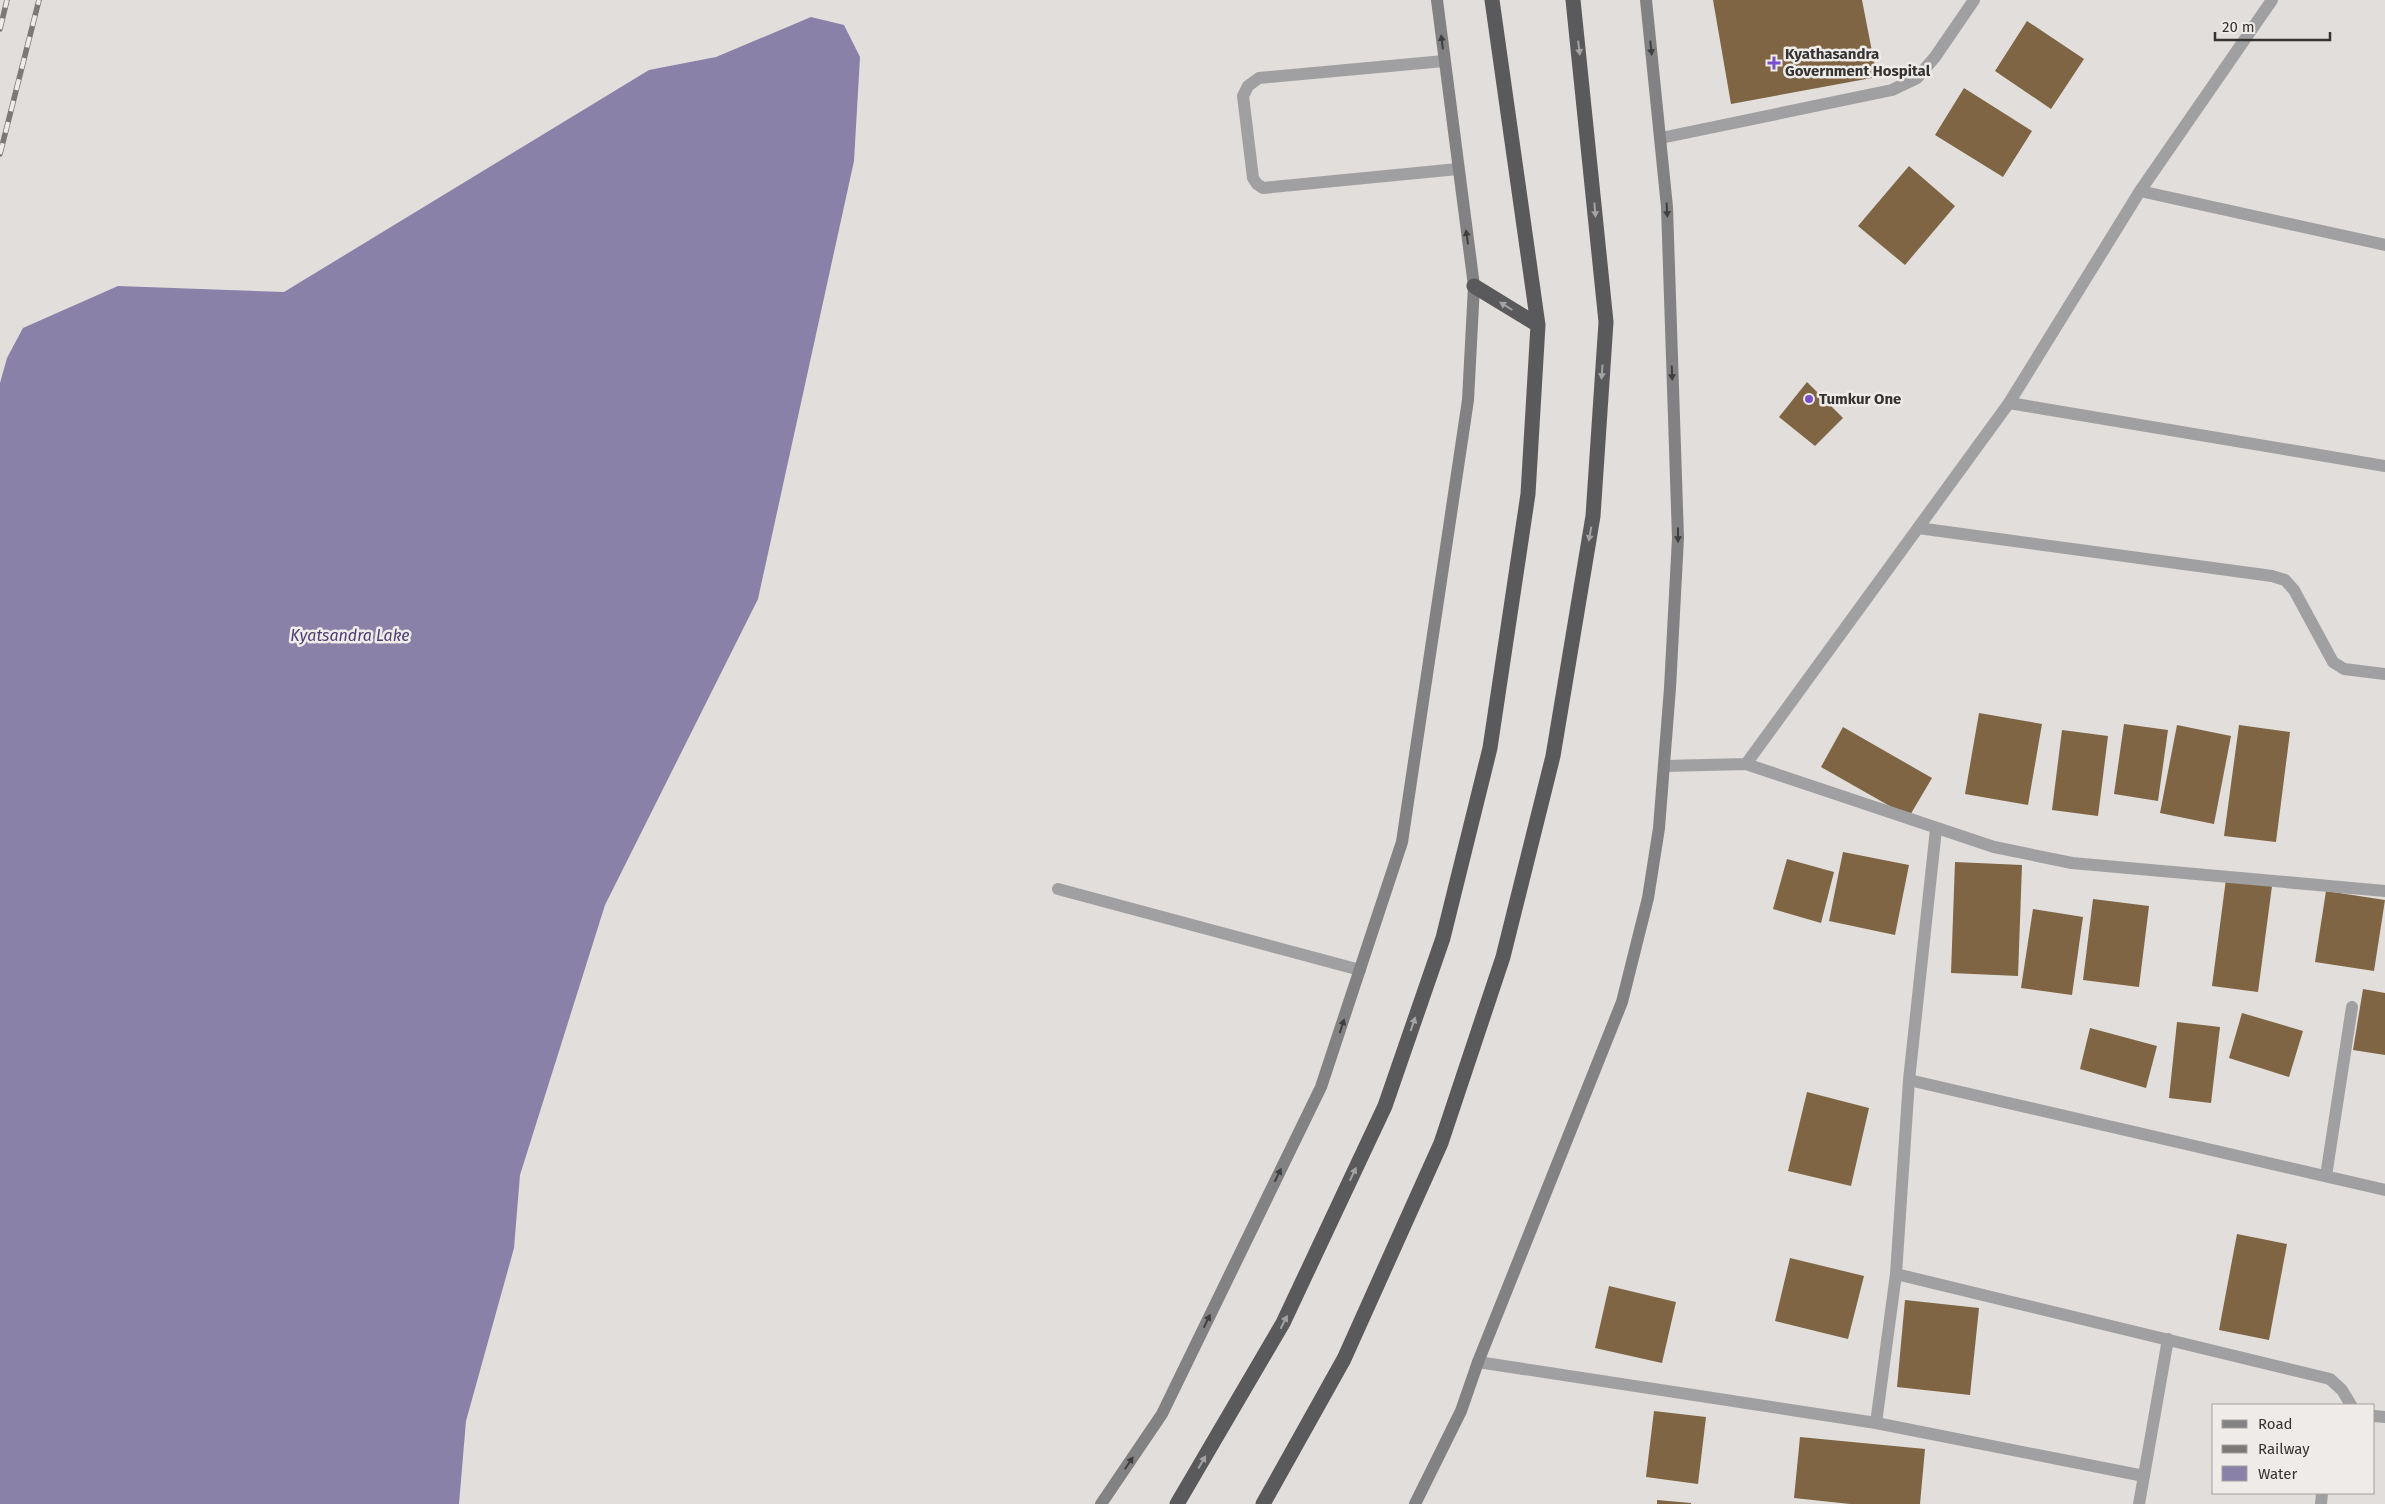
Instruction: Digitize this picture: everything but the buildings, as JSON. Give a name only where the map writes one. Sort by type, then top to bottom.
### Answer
[{"type":"highway","points":[[1177,1504],[1283,1324],[1385,1106],[1443,938],[1490,748],[1528,494],[1538,326],[1492,0]]},
{"type":"highway","points":[[1263,1504],[1344,1359],[1441,1143],[1503,957],[1553,756],[1593,516],[1606,322],[1573,0]]},
{"type":"highway","points":[[1474,286],[1538,326]]},
{"type":"street","points":[[1101,1504],[1162,1414],[1321,1087],[1402,842],[1468,400],[1474,286],[1437,0]]},
{"type":"street","points":[[1415,1504],[1461,1412],[1478,1362],[1622,1002],[1648,898],[1658,828],[1664,766],[1678,538],[1666,207],[1661,138],[1646,0]]},
{"type":"street","points":[[1661,138],[1892,90],[1917,78],[1936,57],[1974,0]]},
{"type":"street","points":[[1746,764],[2009,403],[2140,191],[2272,0]]},
{"type":"street","points":[[1444,61],[1259,78],[1248,86],[1244,96],[1253,178],[1263,188],[1458,169]]},
{"type":"street","points":[[2140,191],[2385,245]]},
{"type":"street","points":[[2009,403],[2385,466]]},
{"type":"street","points":[[1918,528],[2272,576],[2284,580],[2294,590],[2333,662],[2344,669],[2385,674]]},
{"type":"street","points":[[1664,766],[1746,764],[1994,847],[2072,863],[2385,891]]},
{"type":"street","points":[[1876,1423],[1896,1274],[1909,1080],[1936,829]]},
{"type":"street","points":[[1058,889],[1360,970]]},
{"type":"street","points":[[2326,1176],[2352,1007]]},
{"type":"street","points":[[1909,1080],[2385,1190]]},
{"type":"street","points":[[1896,1274],[2330,1378],[2342,1390],[2350,1404]]},
{"type":"street","points":[[2139,1504],[2168,1339]]},
{"type":"street","points":[[1478,1362],[1876,1423],[2144,1476]]},
{"type":"water","name":"Kyatsandra Lake","points":[[811,17],[844,25],[860,57],[854,161],[758,599],[605,905],[520,1175],[514,1248],[466,1421],[459,1504],[0,1504],[0,383],[7,358],[23,328],[118,286],[284,292],[649,70],[716,57]]},
{"type":"railway","points":[[0,29],[7,0]]},
{"type":"railway","points":[[0,154],[39,0]]},
{"type":"place","name":"Kyathasandra Government Hospital","points":[[1774,63]]},
{"type":"place","name":"Tumkur One","points":[[1809,399]]}]
